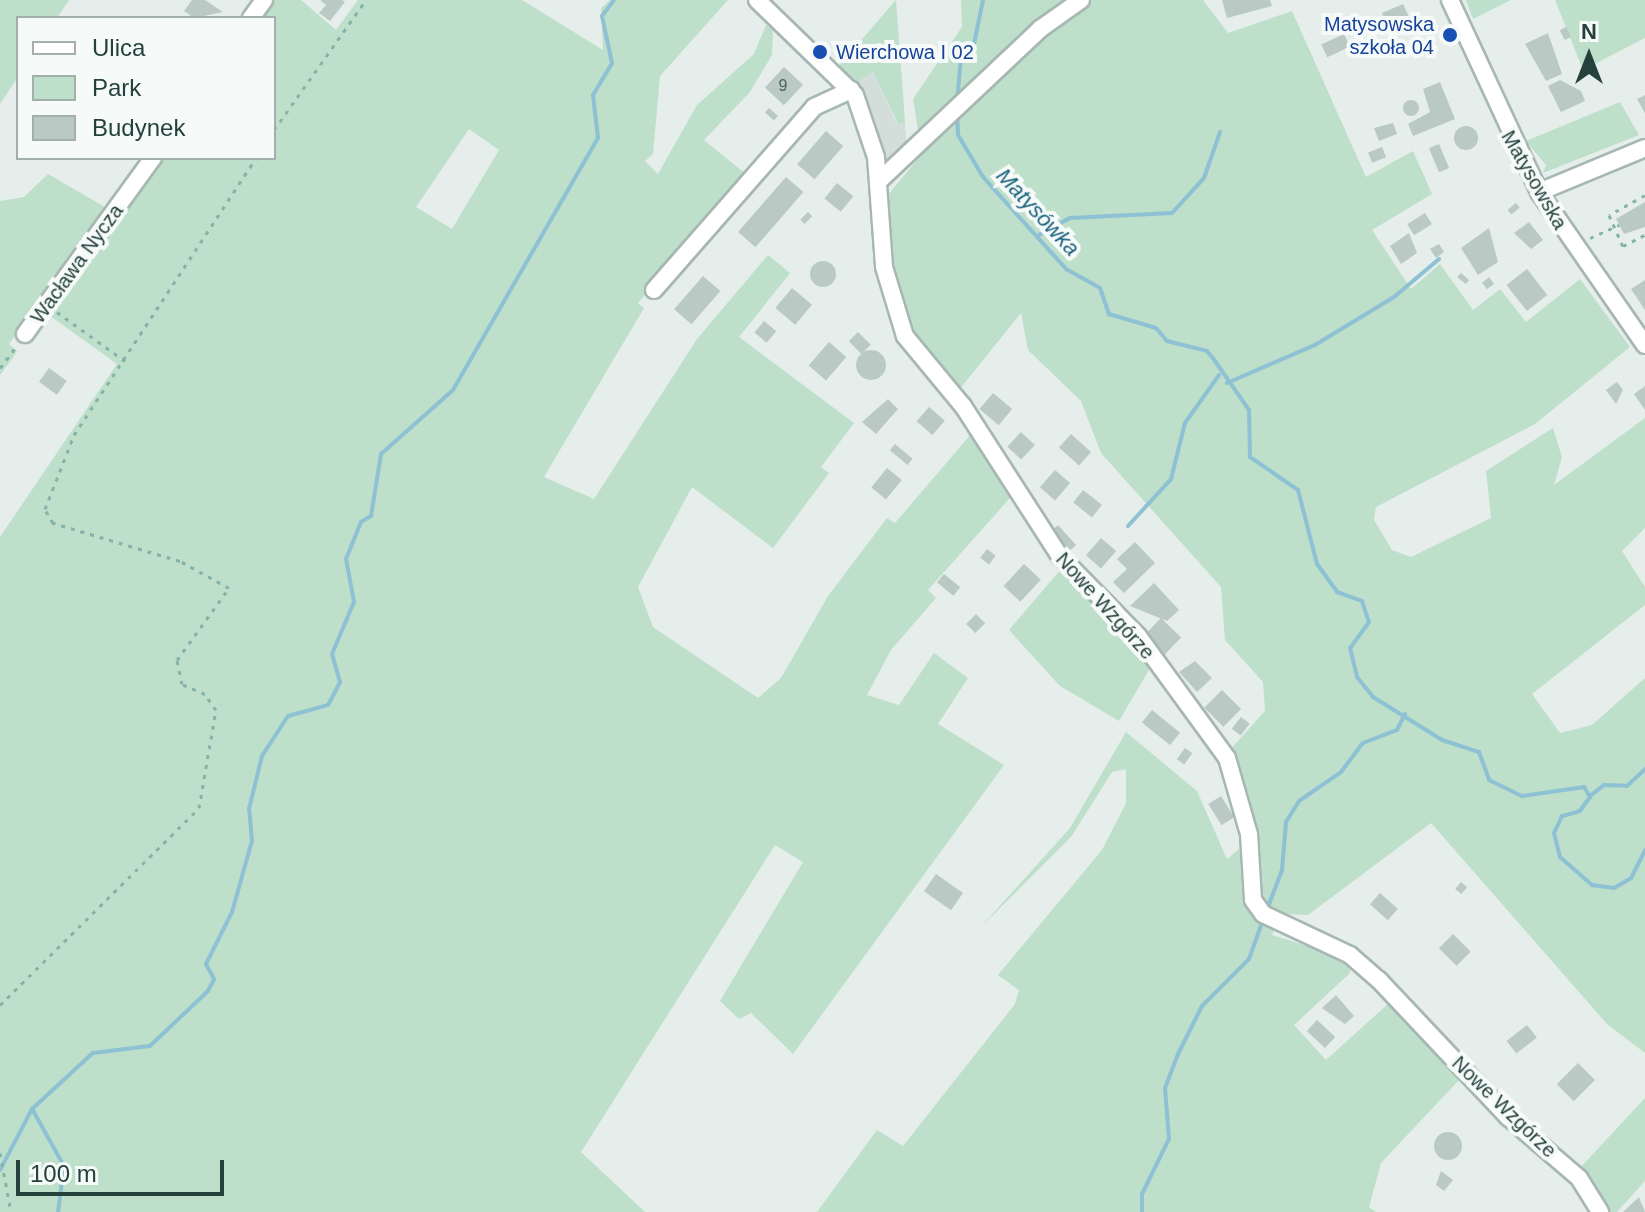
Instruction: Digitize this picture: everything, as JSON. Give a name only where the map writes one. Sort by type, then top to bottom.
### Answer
[{"type":"street","points":[[654,290],[814,107],[851,90],[757,0]]},
{"type":"street","points":[[880,180],[1040,29],[1081,0]]},
{"type":"street","name":"Matysowska","points":[[1450,0],[1539,192],[1645,345]]},
{"type":"street","name":"Nowe Wzgórze","points":[[851,90],[880,180],[884,267],[905,336],[963,406],[1059,555],[1138,636],[1202,717],[1240,796],[1253,900],[1263,914],[1350,955],[1379,980],[1508,1117],[1579,1178],[1600,1212]]},
{"type":"street","points":[[1539,192],[1645,148]]},
{"type":"street","name":"Wacława Nycza","points":[[25,334],[152,160]]},
{"type":"path","points":[[276,127],[366,0]]},
{"type":"path","points":[[0,1005],[199,808],[216,710],[205,694],[182,684],[177,660],[229,588],[180,561],[53,523],[45,509],[74,435],[255,160]]},
{"type":"path","points":[[1645,195],[1612,210],[1614,227],[1623,246],[1645,235]]},
{"type":"path","points":[[1593,237],[1619,225]]},
{"type":"path","points":[[47,305],[125,361]]},
{"type":"path","name":"Wacława Nycza","points":[[0,368],[25,334]]},
{"type":"path","points":[[0,1153],[11,1212]]},
{"type":"shaded area","points":[[873,72],[897,124],[905,122],[907,152],[893,162],[884,158],[854,84]]},
{"type":"green space","points":[[0,0],[69,0],[58,16],[16,16],[16,80],[0,104]]},
{"type":"green space","points":[[271,0],[301,0],[336,30],[358,0],[522,0],[603,50],[601,8],[610,0],[728,0],[660,76],[653,154],[645,161],[658,174],[697,105],[754,54],[766,25],[773,30],[772,55],[750,92],[704,140],[747,175],[638,303],[644,308],[544,477],[594,499],[697,339],[768,255],[790,273],[739,337],[854,423],[821,467],[829,473],[773,548],[692,487],[638,587],[653,627],[758,698],[781,678],[828,596],[887,518],[895,523],[972,433],[1010,498],[928,590],[936,598],[891,650],[867,695],[899,705],[934,653],[968,678],[938,724],[1004,765],[793,1054],[751,1013],[739,1019],[720,1001],[803,862],[775,845],[581,1152],[645,1212],[0,1212],[0,537],[117,364],[46,313],[159,160],[276,160],[276,16],[260,16]],"holes":[[[469,129],[499,150],[452,229],[416,207]]]},
{"type":"green space","points":[[896,0],[905,122],[898,124],[873,72],[854,84],[838,67]]},
{"type":"green space","points":[[961,0],[1203,0],[1228,33],[1292,11],[1366,177],[1413,151],[1432,194],[1372,230],[1411,289],[1440,264],[1473,310],[1500,289],[1526,322],[1580,279],[1630,347],[1535,424],[1376,507],[1374,520],[1392,550],[1411,557],[1491,518],[1486,471],[1553,428],[1562,457],[1554,485],[1645,418],[1645,528],[1622,551],[1645,587],[1645,605],[1532,694],[1560,733],[1592,725],[1645,678],[1645,1053],[1607,1024],[1431,823],[1308,915],[1282,914],[1272,935],[1349,959],[1350,973],[1294,1025],[1326,1060],[1389,1003],[1459,1080],[1381,1163],[1369,1207],[1376,1212],[817,1212],[877,1130],[903,1146],[1015,1004],[1019,990],[998,975],[1102,850],[1126,803],[1126,769],[1112,772],[1071,837],[980,928],[1070,828],[1126,732],[1197,791],[1227,859],[1257,834],[1228,752],[1265,711],[1263,682],[1225,640],[1221,587],[1101,453],[1081,401],[1028,350],[1021,313],[958,391],[914,338],[889,256],[887,196],[922,154],[913,99],[962,27]]},
{"type":"green space","points":[[1466,0],[1511,0],[1473,19]]},
{"type":"green space","points":[[1555,0],[1645,0],[1645,38],[1583,70]]},
{"type":"green space","points":[[1620,102],[1639,135],[1543,173],[1546,165],[1526,141]]},
{"type":"green space","points":[[48,174],[110,210],[9,344],[17,352],[0,375],[0,201],[24,197]]},
{"type":"green space","points":[[1062,568],[1150,668],[1119,721],[1060,686],[1009,630]]},
{"type":"green space","points":[[1645,1098],[1645,1181],[1617,1212],[1608,1212],[1579,1169]]},
{"type":"building","points":[[192,0],[205,0],[223,12],[191,16],[184,11]]},
{"type":"building","points":[[320,0],[345,2],[330,21],[319,13],[326,5]]},
{"type":"building","points":[[1222,0],[1270,0],[1272,6],[1227,18]]},
{"type":"building","points":[[1403,4],[1413,26],[1389,37],[1382,13]]},
{"type":"building","points":[[1566,27],[1571,37],[1565,40],[1560,30]]},
{"type":"building","points":[[1548,33],[1562,74],[1546,81],[1525,44]]},
{"type":"building","points":[[1344,34],[1350,47],[1327,57],[1321,45]]},
{"type":"building","points":[[784,67],[803,85],[784,105],[765,87]]},
{"type":"building","points":[[1560,80],[1581,91],[1585,101],[1561,112],[1548,86]]},
{"type":"building","points":[[1440,82],[1455,119],[1413,136],[1408,124],[1430,112],[1423,89]]},
{"type":"building","points":[[1645,95],[1645,113],[1637,99]]},
{"type":"building","points":[[1408,100],[1414,100],[1419,108],[1417,114],[1408,116],[1403,111],[1403,105]]},
{"type":"building","points":[[769,108],[778,116],[774,120],[765,112]]},
{"type":"building","points":[[1393,123],[1397,134],[1379,141],[1374,128]]},
{"type":"building","points":[[1466,126],[1477,133],[1478,138],[1471,149],[1466,150],[1455,143],[1454,138],[1461,127]]},
{"type":"building","points":[[826,131],[843,146],[814,179],[797,164]]},
{"type":"building","points":[[1439,144],[1449,168],[1439,172],[1429,148]]},
{"type":"building","points":[[1382,147],[1386,157],[1372,163],[1368,153]]},
{"type":"building","points":[[786,177],[803,192],[755,247],[738,232]]},
{"type":"building","points":[[837,183],[853,196],[841,212],[824,199]]},
{"type":"building","points":[[1645,202],[1645,227],[1624,234],[1616,219]]},
{"type":"building","points":[[1516,203],[1520,208],[1511,215],[1507,210]]},
{"type":"building","points":[[808,212],[812,216],[804,224],[800,220]]},
{"type":"building","points":[[1425,213],[1432,224],[1414,235],[1407,224]]},
{"type":"building","points":[[1529,222],[1543,240],[1531,249],[1514,233]]},
{"type":"building","points":[[1489,228],[1498,262],[1478,275],[1461,248]]},
{"type":"building","points":[[1409,233],[1417,253],[1401,264],[1390,246]]},
{"type":"building","points":[[1439,244],[1444,252],[1436,258],[1430,249]]},
{"type":"building","points":[[823,261],[832,265],[836,274],[832,283],[823,287],[814,283],[810,274],[814,265]]},
{"type":"building","points":[[1527,269],[1547,295],[1527,311],[1507,285]]},
{"type":"building","points":[[1461,273],[1469,280],[1466,284],[1457,277]]},
{"type":"building","points":[[703,276],[720,291],[691,324],[674,309]]},
{"type":"building","points":[[1489,277],[1494,284],[1487,289],[1482,283]]},
{"type":"building","points":[[1645,280],[1645,310],[1631,289]]},
{"type":"building","points":[[792,288],[812,305],[795,325],[775,308]]},
{"type":"building","points":[[764,321],[776,331],[767,343],[754,332]]},
{"type":"building","points":[[858,332],[871,345],[862,354],[849,341]]},
{"type":"building","points":[[829,342],[846,357],[826,380],[809,365]]},
{"type":"building","points":[[871,350],[882,354],[886,365],[882,376],[871,380],[860,376],[856,365],[860,354]]},
{"type":"building","points":[[49,368],[67,381],[57,395],[39,382]]},
{"type":"building","points":[[1617,382],[1623,390],[1616,404],[1606,390]]},
{"type":"building","points":[[1645,386],[1645,410],[1634,394]]},
{"type":"building","points":[[993,393],[1012,409],[999,425],[980,409]]},
{"type":"building","points":[[888,399],[898,409],[876,434],[862,422]]},
{"type":"building","points":[[929,407],[945,421],[932,435],[917,421]]},
{"type":"building","points":[[1021,432],[1035,445],[1021,460],[1007,447]]},
{"type":"building","points":[[1071,434],[1091,452],[1079,465],[1059,447]]},
{"type":"building","points":[[895,444],[913,459],[907,465],[890,450]]},
{"type":"building","points":[[887,468],[902,480],[886,499],[871,487]]},
{"type":"building","points":[[1055,470],[1070,483],[1055,500],[1040,487]]},
{"type":"building","points":[[1083,490],[1102,505],[1092,517],[1073,503]]},
{"type":"building","points":[[1058,525],[1076,545],[1066,554],[1048,534]]},
{"type":"building","points":[[1101,538],[1116,551],[1101,568],[1086,555]]},
{"type":"building","points":[[1135,542],[1155,563],[1124,593],[1113,582],[1127,569],[1117,559]]},
{"type":"building","points":[[987,549],[996,556],[989,564],[980,558]]},
{"type":"building","points":[[1024,564],[1041,580],[1020,602],[1004,586]]},
{"type":"building","points":[[944,574],[960,587],[953,596],[937,583]]},
{"type":"building","points":[[1154,583],[1179,610],[1167,621],[1130,606]]},
{"type":"building","points":[[976,614],[985,623],[975,633],[966,624]]},
{"type":"building","points":[[1161,618],[1181,637],[1164,655],[1144,636]]},
{"type":"building","points":[[1195,661],[1212,678],[1197,692],[1179,672]]},
{"type":"building","points":[[1222,690],[1241,709],[1223,727],[1204,708]]},
{"type":"building","points":[[1152,710],[1180,733],[1170,745],[1142,722]]},
{"type":"building","points":[[1241,717],[1250,724],[1240,736],[1232,729]]},
{"type":"building","points":[[1185,748],[1192,753],[1184,765],[1177,759]]},
{"type":"building","points":[[1221,796],[1234,817],[1222,825],[1208,804]]},
{"type":"building","points":[[936,874],[963,893],[951,910],[924,891]]},
{"type":"building","points":[[1461,882],[1467,887],[1461,894],[1455,889]]},
{"type":"building","points":[[1380,893],[1398,909],[1388,920],[1370,904]]},
{"type":"building","points":[[1453,934],[1471,952],[1457,966],[1439,948]]},
{"type":"building","points":[[1336,995],[1354,1016],[1345,1024],[1322,1008]]},
{"type":"building","points":[[1317,1020],[1335,1037],[1325,1048],[1307,1031]]},
{"type":"building","points":[[1527,1025],[1537,1038],[1516,1054],[1507,1041]]},
{"type":"building","points":[[1578,1063],[1595,1080],[1574,1101],[1557,1084]]},
{"type":"building","points":[[1448,1132],[1458,1136],[1462,1146],[1458,1156],[1448,1160],[1438,1156],[1434,1146],[1438,1136]]},
{"type":"building","points":[[1441,1171],[1453,1180],[1444,1191],[1436,1185]]},
{"type":"building","points":[[1639,1197],[1645,1212],[1623,1212]]},
{"type":"waterway","points":[[58,1212],[64,1166],[32,1109],[93,1053],[150,1046],[208,991],[214,979],[206,964],[232,912],[252,841],[249,809],[262,756],[288,716],[328,705],[340,682],[332,654],[354,602],[346,559],[361,522],[371,516],[381,454],[453,390],[598,138],[593,95],[612,63],[602,16],[614,0]]},
{"type":"waterway","name":"Matysówka","points":[[957,101],[961,57],[974,44],[983,0]]},
{"type":"waterway","name":"Matysówka","points":[[957,114],[958,135],[983,177],[1066,269],[1100,288],[1109,314],[1156,328],[1167,341],[1207,351],[1215,361],[1249,410],[1250,457],[1298,490],[1317,564],[1337,592],[1362,601],[1369,622],[1350,648],[1357,677],[1373,697],[1442,740],[1479,752],[1489,780],[1522,796],[1584,787],[1590,797],[1580,811],[1562,816],[1554,833],[1560,857],[1592,885],[1614,888],[1631,878],[1645,850]]},
{"type":"waterway","points":[[1039,235],[1070,218],[1172,213],[1204,178],[1220,132]]},
{"type":"waterway","points":[[1227,383],[1315,345],[1394,297],[1439,259]]},
{"type":"waterway","points":[[1128,526],[1171,479],[1185,423],[1219,375]]},
{"type":"waterway","points":[[1266,912],[1282,870],[1286,822],[1299,801],[1341,772],[1363,743],[1397,730],[1405,714]]},
{"type":"waterway","points":[[1590,796],[1604,785],[1627,786],[1645,769]]},
{"type":"waterway","points":[[1142,1212],[1142,1194],[1169,1139],[1165,1088],[1178,1054],[1202,1006],[1249,959],[1263,920]]},
{"type":"waterway","points":[[0,1170],[32,1109]]},
{"type":"place","name":"Matysowska szkoła 04","points":[[1450,35]]},
{"type":"place","name":"Wierchowa I 02","points":[[820,52]]}]
